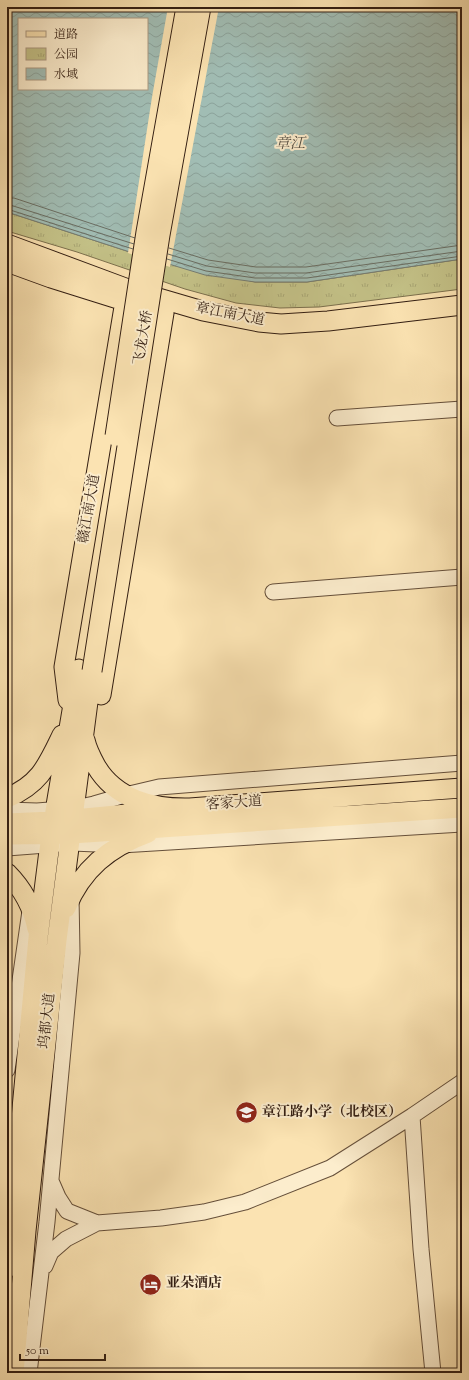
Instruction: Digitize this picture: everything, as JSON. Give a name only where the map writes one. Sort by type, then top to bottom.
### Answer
[{"type":"main road","name":"飞龙大桥","points":[[85,670],[107,496],[146,232],[186,7]]},
{"type":"main road","name":"飞龙大桥","points":[[85,670],[201,7]]},
{"type":"main road","name":"章江南大道","points":[[7,244],[128,288],[202,311],[259,322],[282,324],[328,321],[462,305]]},
{"type":"main road","name":"章江南大道","points":[[7,262],[51,278],[164,313],[232,331],[256,335],[280,336],[330,334],[462,317]]},
{"type":"main road","name":"赣江南大道","points":[[70,717],[64,668],[125,301]]},
{"type":"main road","points":[[164,313],[99,706],[84,733],[88,750],[99,771],[114,788],[124,795],[138,801],[164,807],[190,808]]},
{"type":"main road","name":"坞都大道","points":[[14,1373],[48,939],[51,831],[70,717],[85,670]]},
{"type":"main road","name":"坞都大道","points":[[7,1268],[48,939],[72,830],[84,733],[85,670]]},
{"type":"main road","points":[[7,798],[28,787],[37,779],[48,762],[70,717]]},
{"type":"main road","name":"客家大道","points":[[72,830],[190,808],[462,788]]},
{"type":"main road","name":"客家大道","points":[[7,835],[51,831],[174,826],[462,808]]},
{"type":"main road","name":"客家大道","points":[[7,823],[51,831]]},
{"type":"main road","points":[[7,873],[16,882],[30,908],[36,926],[48,939],[71,897],[90,868],[121,845],[134,838],[174,826]]},
{"type":"street","points":[[337,418],[462,410]]},
{"type":"street","points":[[273,592],[462,577]]},
{"type":"street","points":[[29,1373],[51,1181],[72,953],[72,830],[94,804],[159,787],[462,763]]},
{"type":"street","points":[[7,810],[37,811],[51,831]]},
{"type":"street","points":[[7,848],[51,831],[72,830],[121,845],[462,824]]},
{"type":"street","points":[[7,1070],[30,908],[51,831]]},
{"type":"street","points":[[41,1276],[51,1252],[66,1239],[97,1223],[161,1218],[204,1212],[245,1202],[330,1168],[462,1082]]},
{"type":"street","points":[[412,1116],[421,1256],[434,1373]]},
{"type":"street","points":[[51,1181],[67,1211],[97,1223]]},
{"type":"green space","points":[[7,212],[139,255],[255,282],[307,282],[462,259],[462,289],[319,307],[280,308],[236,303],[185,289],[77,252],[7,231]]},
{"type":"water","name":"章江","points":[[7,7],[462,7],[462,259],[307,282],[255,282],[205,275],[7,212]]},
{"type":"pier","points":[[168,7],[219,7],[170,267],[128,253],[152,97]]},
{"type":"place","name":"章江路小学（北校区）","points":[[247,1113]]},
{"type":"place","name":"亚朵酒店","points":[[150,1284]]}]
